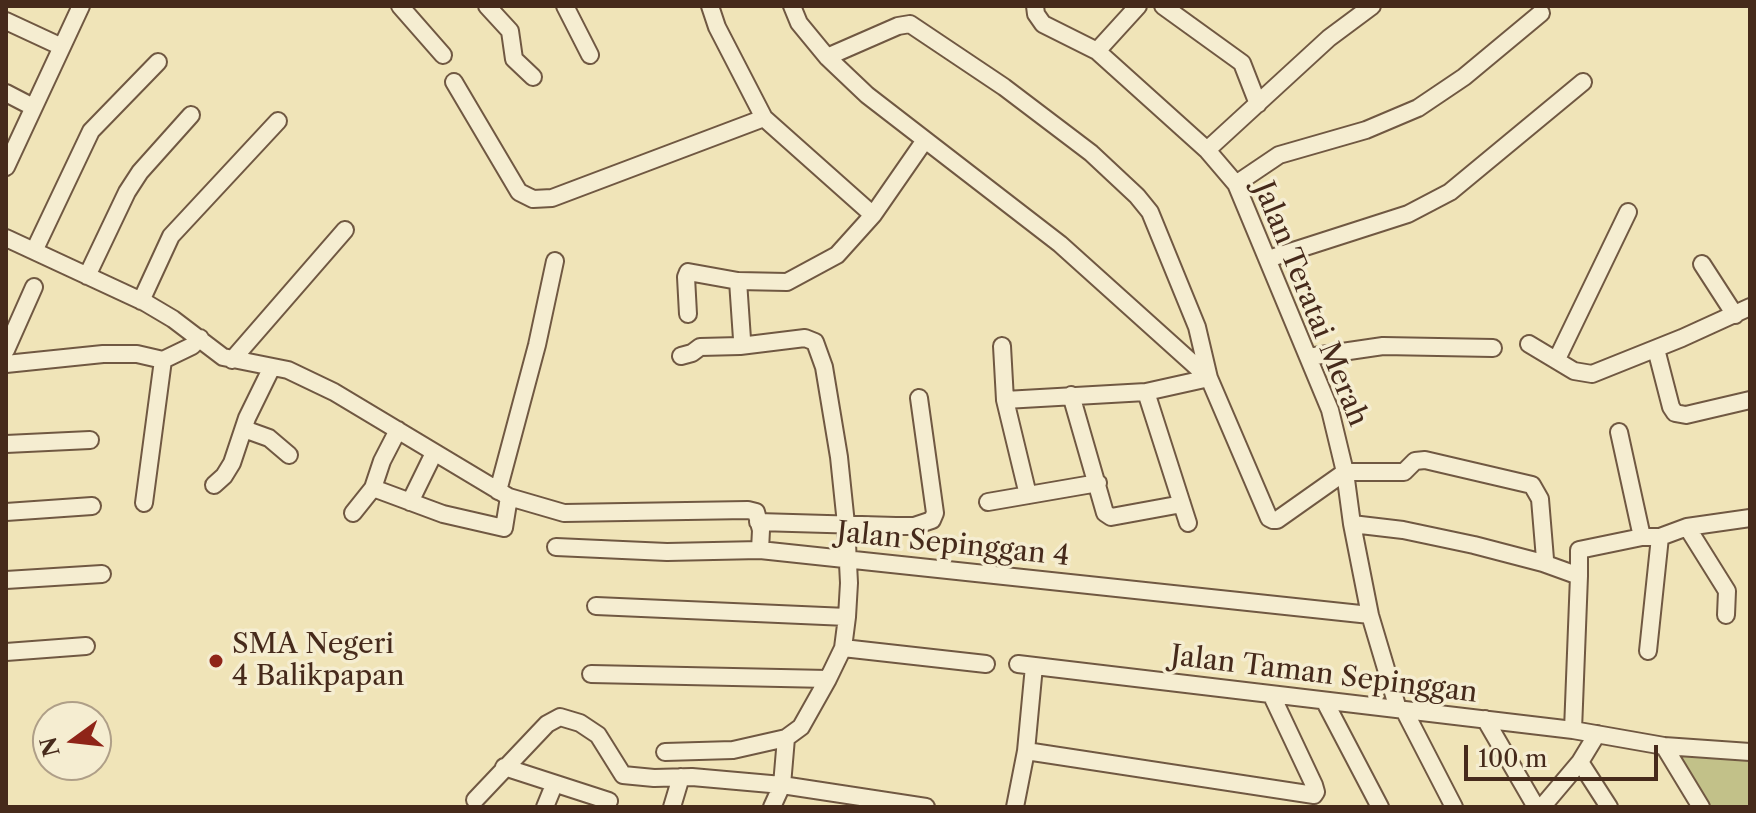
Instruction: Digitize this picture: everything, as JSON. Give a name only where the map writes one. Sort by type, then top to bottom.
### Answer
[{"type":"street","points":[[7,163],[81,6]]},
{"type":"street","points":[[400,6],[443,55]]},
{"type":"street","points":[[487,6],[510,31],[514,59],[533,77]]},
{"type":"street","points":[[565,6],[590,55]]},
{"type":"street","points":[[710,6],[717,27],[764,118],[873,215]]},
{"type":"street","points":[[792,6],[799,23],[827,57],[867,95],[1060,244],[1209,378]]},
{"type":"street","name":"Jalan Teratai Merah","points":[[1035,6],[1043,24],[1097,51],[1207,150],[1236,184],[1330,410],[1345,472],[1370,615],[1401,710],[1454,807]]},
{"type":"street","points":[[1097,51],[1138,6]]},
{"type":"street","points":[[1163,6],[1242,63],[1258,104]]},
{"type":"street","points":[[1207,150],[1329,38],[1372,6]]},
{"type":"street","points":[[1236,184],[1279,155],[1366,130],[1418,108],[1464,77],[1541,13]]},
{"type":"street","points":[[6,21],[62,47]]},
{"type":"street","points":[[827,57],[898,26],[910,24],[1004,87],[1091,153],[1137,196],[1150,212],[1197,327],[1209,378],[1269,518],[1277,520],[1345,472],[1404,472],[1415,461],[1425,460],[1532,485],[1540,499],[1543,563]]},
{"type":"street","points":[[35,249],[91,131],[158,62]]},
{"type":"street","points":[[454,82],[519,192],[533,199],[552,198],[764,118]]},
{"type":"street","points":[[1268,259],[1408,214],[1450,192],[1583,82]]},
{"type":"street","points":[[6,93],[33,107]]},
{"type":"street","points":[[87,276],[127,192],[140,172],[191,115]]},
{"type":"street","points":[[141,301],[171,236],[278,121]]},
{"type":"street","points":[[688,314],[688,272],[738,281],[787,282],[837,255],[873,215],[925,140]]},
{"type":"street","points":[[1557,359],[1628,212]]},
{"type":"street","points":[[232,360],[345,230]]},
{"type":"street","points":[[6,238],[141,301],[196,342],[232,360],[300,375],[361,406],[504,494],[564,513],[748,510],[756,512],[761,530],[760,550]]},
{"type":"street","points":[[373,488],[443,514],[504,528],[504,494],[555,261]]},
{"type":"street","points":[[1529,344],[1574,371],[1592,374],[1745,311],[1702,264]]},
{"type":"street","points":[[738,281],[740,346]]},
{"type":"street","points":[[6,350],[34,287]]},
{"type":"street","points":[[665,752],[733,750],[785,741],[801,727],[828,679],[843,648],[847,617],[848,560],[839,457],[824,367],[815,342],[805,338],[740,346],[700,347],[681,356]]},
{"type":"street","points":[[6,364],[103,354],[137,354],[165,359],[196,342]]},
{"type":"street","points":[[1002,346],[1005,400],[1028,495]]},
{"type":"street","points":[[1308,357],[1383,346],[1493,348]]},
{"type":"street","points":[[1656,349],[1675,413],[1686,415],[1750,400]]},
{"type":"street","points":[[144,503],[165,359]]},
{"type":"street","points":[[214,485],[232,463],[245,424],[272,367]]},
{"type":"street","points":[[1005,400],[1146,392],[1209,378]]},
{"type":"street","points":[[1146,392],[1188,523]]},
{"type":"street","points":[[1071,395],[1105,513],[1111,517],[1182,504]]},
{"type":"street","points":[[758,522],[914,526],[932,520],[935,513],[919,398]]},
{"type":"street","points":[[245,424],[289,455]]},
{"type":"street","points":[[353,513],[373,488],[382,461],[398,430]]},
{"type":"street","points":[[1619,432],[1642,537]]},
{"type":"street","points":[[6,444],[90,440]]},
{"type":"street","points":[[410,502],[434,453]]},
{"type":"street","points":[[988,502],[1098,483]]},
{"type":"street","points":[[6,512],[92,506]]},
{"type":"street","points":[[1573,730],[1579,550],[1642,537],[1660,537],[1687,527],[1750,518]]},
{"type":"street","points":[[1352,524],[1431,536],[1543,563],[1579,576]]},
{"type":"street","points":[[1687,527],[1727,591],[1729,603],[1726,615]]},
{"type":"street","points":[[1648,651],[1660,537]]},
{"type":"street","name":"Jalan Sepinggan 4","points":[[556,547],[667,552],[760,550],[1370,615]]},
{"type":"street","points":[[6,580],[102,574]]},
{"type":"street","points":[[596,606],[847,617]]},
{"type":"street","points":[[6,652],[86,646]]},
{"type":"street","points":[[843,648],[986,664]]},
{"type":"street","name":"Jalan Taman Sepinggan","points":[[1015,807],[1026,751],[1026,665],[1573,730],[1664,746],[1750,752]]},
{"type":"street","points":[[591,674],[828,679]]},
{"type":"street","points":[[1026,751],[1314,795],[1314,785],[1272,696]]},
{"type":"street","points":[[1325,702],[1380,807]]},
{"type":"street","points":[[475,800],[547,724],[560,717],[580,723],[598,735],[623,775]]},
{"type":"street","points":[[1485,719],[1536,807]]},
{"type":"street","points":[[1542,807],[1580,762],[1597,734]]},
{"type":"street","points":[[772,807],[783,777],[785,741]]},
{"type":"street","points":[[1664,746],[1701,807]]},
{"type":"street","points":[[1580,762],[1609,807]]},
{"type":"street","points":[[504,767],[608,804],[623,775]]},
{"type":"street","points":[[623,775],[783,777],[926,807]]},
{"type":"street","points":[[672,807],[681,777]]},
{"type":"street","points":[[545,807],[554,785]]},
{"type":"shaded area","points":[[1676,754],[1750,759],[1750,807],[1709,807]]},
{"type":"place","name":"SMA Negeri 4 Balikpapan","points":[[216,661]]}]
